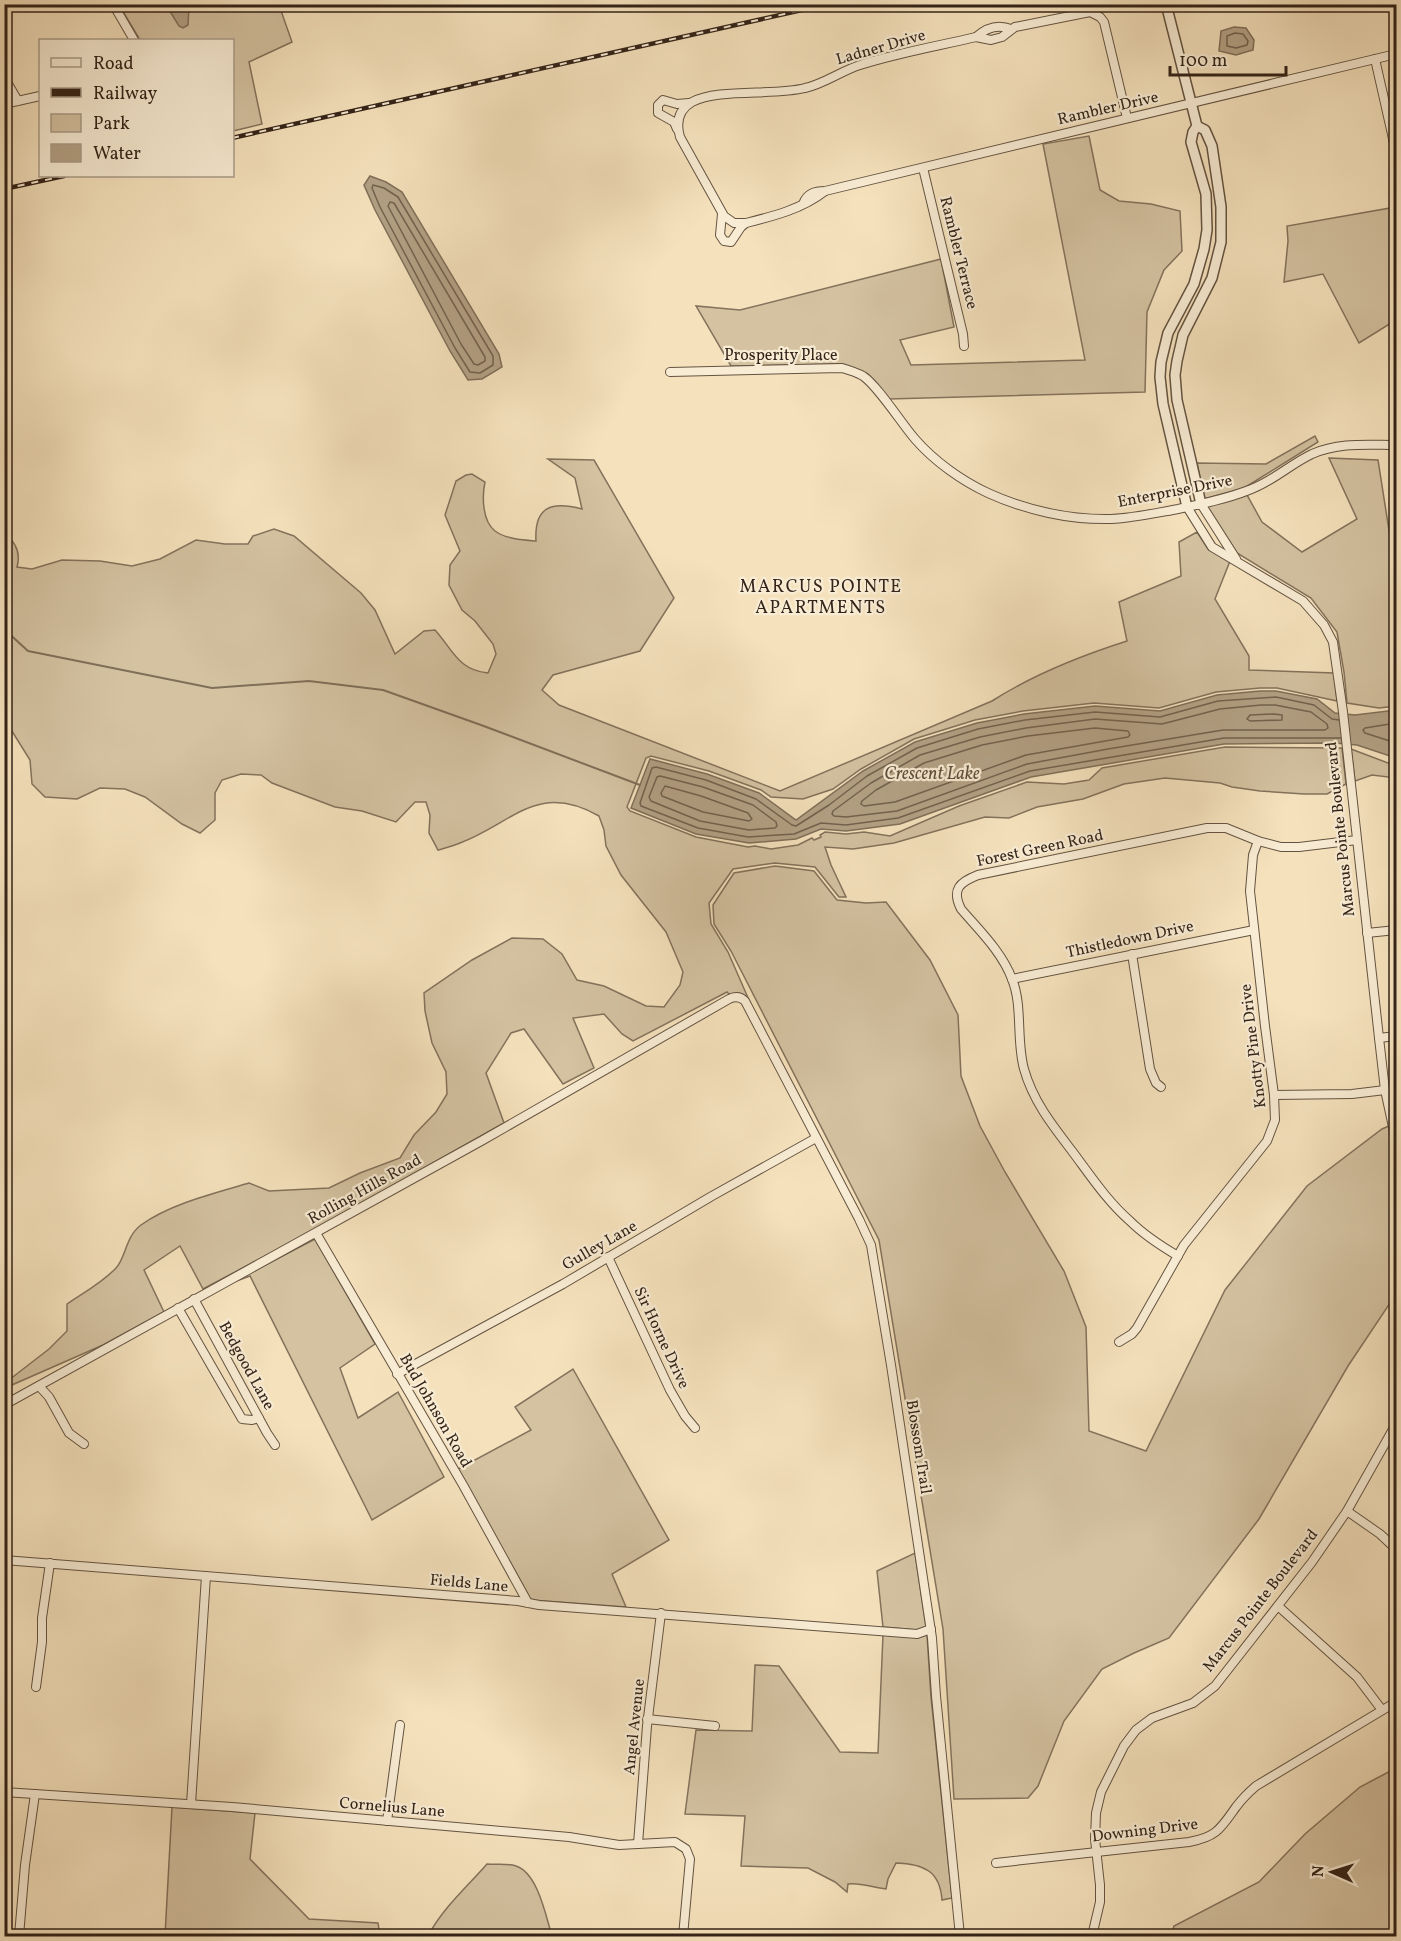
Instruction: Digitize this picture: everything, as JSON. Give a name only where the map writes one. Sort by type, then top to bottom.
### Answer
[{"type":"street","points":[[113,4],[133,39]]},
{"type":"street","name":"Marcus Pointe Boulevard","points":[[1166,4],[1197,126],[1191,142],[1201,175],[1207,212],[1204,249],[1194,284],[1168,333],[1161,362],[1162,404],[1187,507],[1212,547],[1303,601],[1324,625],[1335,650],[1385,1090],[1396,1141]]},
{"type":"street","name":"Ladner Drive","points":[[722,214],[682,142],[674,122],[658,113],[658,105],[663,100],[677,104],[690,103],[708,96],[781,92],[808,88],[860,65],[976,38],[991,40],[1002,37],[1011,29],[1090,12],[1104,22],[1127,118]]},
{"type":"street","name":"Rambler Drive","points":[[722,214],[720,235],[727,242],[734,239],[746,223],[784,213],[810,202],[825,191],[1396,54]]},
{"type":"street","points":[[1375,59],[1396,152]]},
{"type":"street","points":[[4,77],[18,101]]},
{"type":"street","points":[[4,104],[39,96]]},
{"type":"street","points":[[677,129],[680,114],[690,103]]},
{"type":"street","name":"Marcus Pointe Boulevard","points":[[1197,126],[1205,130],[1212,146],[1222,224],[1217,261],[1205,294],[1183,335],[1179,349],[1175,375],[1177,400],[1201,504],[1237,560]]},
{"type":"street","name":"Rambler Terrace","points":[[923,168],[964,346]]},
{"type":"street","points":[[1201,175],[1215,171]]},
{"type":"street","points":[[722,214],[731,222],[746,223]]},
{"type":"street","name":"Prosperity Place","points":[[670,372],[842,368],[854,372],[864,377],[873,386],[928,453],[962,478],[987,492]]},
{"type":"street","name":"Enterprise Drive","points":[[987,492],[1034,510],[1068,516],[1111,519],[1138,516],[1201,504],[1249,490],[1276,477],[1303,459],[1329,448],[1356,444],[1396,445]]},
{"type":"street","name":"Forest Green Road","points":[[1178,1256],[1137,1228],[1108,1200],[1036,1101],[1020,1050],[1012,979],[996,951],[962,909],[958,902],[957,890],[964,880],[978,875],[1207,828],[1226,828],[1258,841],[1289,847],[1357,840]]},
{"type":"street","name":"Knotty Pine Drive","points":[[1119,1342],[1137,1328],[1178,1256],[1199,1225],[1267,1141],[1275,1120],[1275,1095],[1254,930],[1251,872],[1258,841]]},
{"type":"street","name":"Thistledown Drive","points":[[1012,979],[1254,930]]},
{"type":"street","points":[[1368,933],[1396,930]]},
{"type":"street","points":[[1132,954],[1150,1070],[1161,1087]]},
{"type":"street","name":"Blossom Trail","points":[[737,997],[745,1001],[871,1245],[931,1629],[960,1936]]},
{"type":"street","name":"Rolling Hills Road","points":[[4,1405],[316,1233],[729,999],[737,997]]},
{"type":"street","points":[[1379,1038],[1396,1036]]},
{"type":"street","points":[[1275,1095],[1352,1094],[1385,1090]]},
{"type":"street","name":"Gulley Lane","points":[[396,1374],[563,1284],[816,1138]]},
{"type":"street","name":"Bud Johnson Road","points":[[316,1233],[396,1374],[458,1476],[528,1603]]},
{"type":"street","name":"Sir Horne Drive","points":[[608,1257],[670,1390],[695,1428]]},
{"type":"street","name":"Bedgood Lane","points":[[194,1299],[275,1444]]},
{"type":"street","points":[[178,1308],[242,1419],[259,1418]]},
{"type":"street","points":[[39,1386],[49,1397],[69,1433],[84,1444]]},
{"type":"street","name":"Marcus Pointe Boulevard","points":[[1092,1936],[1100,1902],[1095,1823],[1098,1802],[1128,1740],[1136,1730],[1152,1718],[1193,1703],[1215,1686],[1312,1562],[1347,1511],[1396,1424]]},
{"type":"street","points":[[1347,1511],[1380,1534],[1396,1549]]},
{"type":"street","name":"Fields Lane","points":[[4,1560],[917,1634],[931,1629]]},
{"type":"street","points":[[36,1687],[50,1563]]},
{"type":"street","points":[[191,1804],[206,1576]]},
{"type":"street","points":[[1278,1606],[1357,1677],[1382,1710]]},
{"type":"street","name":"Angel Avenue","points":[[638,1844],[648,1719],[661,1613]]},
{"type":"street","name":"Downing Drive","points":[[996,1863],[1189,1842],[1212,1835],[1221,1828],[1238,1804],[1256,1786],[1396,1702]]},
{"type":"street","points":[[648,1719],[715,1726]]},
{"type":"street","points":[[387,1821],[400,1725]]},
{"type":"street","name":"Cornelius Lane","points":[[4,1792],[191,1804],[569,1837],[619,1845],[675,1842],[681,1844],[690,1859],[683,1936]]},
{"type":"street","points":[[19,1936],[25,1865],[35,1794]]},
{"type":"green space","points":[[119,5],[279,5],[292,42],[249,62],[262,124],[234,131],[234,39],[139,39]]},
{"type":"green space","points":[[1089,136],[1100,190],[1119,201],[1151,204],[1180,211],[1182,251],[1164,270],[1147,312],[1145,392],[888,399],[868,374],[843,364],[731,366],[696,306],[740,310],[941,259],[954,327],[900,340],[911,365],[1085,360],[1043,144]]},
{"type":"green space","points":[[1396,207],[1396,320],[1359,343],[1323,274],[1284,282],[1288,241],[1287,226]]},
{"type":"green space","points":[[1315,436],[1318,442],[1244,488],[1204,499],[1197,463],[1266,464]]},
{"type":"green space","points":[[1329,458],[1378,460],[1391,543],[1396,545],[1396,706],[1379,708],[1347,703],[1337,632],[1311,598],[1237,553],[1207,506],[1247,495],[1262,522],[1302,552],[1357,519]]},
{"type":"green space","points":[[548,459],[594,460],[674,598],[640,651],[553,675],[542,690],[559,705],[780,791],[992,701],[1058,666],[1127,641],[1119,602],[1181,576],[1179,542],[1197,532],[1208,549],[1230,561],[1215,599],[1249,656],[1249,670],[1334,673],[1337,701],[1277,688],[1260,688],[1216,692],[1159,708],[1094,703],[1023,711],[975,720],[914,739],[861,769],[833,789],[803,799],[771,797],[761,790],[709,771],[651,756],[646,758],[627,807],[630,811],[696,837],[771,849],[798,845],[812,838],[814,840],[825,832],[846,834],[864,832],[890,836],[959,806],[1027,782],[1064,784],[1089,780],[1102,768],[1225,747],[1342,748],[1346,784],[1327,794],[1304,794],[1260,791],[1220,783],[1165,778],[1124,784],[1083,799],[1037,807],[1009,818],[985,817],[894,843],[853,849],[825,847],[846,897],[839,897],[815,867],[775,863],[733,869],[709,903],[711,924],[728,952],[749,1000],[740,994],[727,992],[633,1041],[622,1034],[604,1014],[573,1018],[594,1068],[563,1084],[524,1029],[511,1033],[486,1073],[504,1123],[314,1230],[203,1289],[180,1246],[144,1270],[164,1312],[103,1345],[5,1388],[5,1383],[49,1349],[67,1331],[67,1304],[111,1273],[122,1259],[136,1230],[165,1211],[249,1183],[269,1191],[329,1188],[400,1158],[414,1135],[436,1112],[447,1094],[446,1072],[432,1043],[425,1011],[424,993],[472,960],[512,938],[543,939],[562,954],[577,980],[604,986],[646,1006],[664,1007],[680,985],[683,972],[666,932],[621,875],[606,846],[599,816],[577,806],[559,803],[542,804],[526,809],[479,835],[438,850],[429,833],[430,815],[426,802],[415,802],[396,822],[362,811],[335,807],[272,783],[261,775],[241,774],[222,780],[215,793],[215,820],[200,833],[182,824],[145,797],[125,789],[100,788],[77,799],[45,797],[32,784],[30,760],[5,720],[4,533],[12,540],[16,548],[17,567],[32,569],[62,560],[100,561],[132,566],[160,559],[196,540],[248,544],[253,536],[274,529],[294,536],[361,593],[375,610],[395,654],[424,631],[435,630],[463,663],[470,668],[488,673],[496,654],[493,644],[475,621],[462,610],[449,585],[450,565],[460,551],[445,515],[456,481],[472,474],[485,482],[484,508],[491,527],[504,536],[536,541],[538,520],[547,509],[562,506],[582,509],[575,478]]},
{"type":"green space","points":[[1351,749],[1396,766],[1396,778],[1372,775],[1355,781]]},
{"type":"green space","points":[[775,866],[814,871],[837,900],[866,903],[886,902],[930,960],[958,1015],[961,1076],[980,1126],[1064,1271],[1086,1327],[1089,1431],[1146,1451],[1225,1290],[1307,1186],[1382,1129],[1396,1123],[1396,1299],[1390,1303],[1348,1366],[1259,1519],[1169,1638],[1102,1669],[1064,1721],[1038,1786],[1028,1798],[954,1799],[943,1629],[879,1240],[731,951],[714,924],[713,905],[734,873]]},
{"type":"green space","points":[[315,1239],[375,1344],[340,1368],[358,1418],[398,1392],[444,1477],[372,1520],[250,1276],[231,1283]]},
{"type":"green space","points":[[573,1369],[669,1540],[612,1574],[626,1607],[531,1600],[458,1469],[531,1430],[515,1407]]},
{"type":"green space","points":[[915,1553],[926,1627],[917,1630],[883,1627],[877,1571]]},
{"type":"green space","points":[[883,1635],[917,1637],[927,1635],[931,1697],[952,1898],[942,1900],[941,1890],[934,1876],[929,1871],[915,1865],[896,1863],[886,1889],[862,1884],[848,1884],[847,1892],[835,1882],[808,1868],[741,1866],[745,1816],[685,1814],[696,1730],[752,1731],[755,1665],[779,1666],[840,1752],[878,1753]]},
{"type":"green space","points":[[1396,1768],[1396,1936],[1171,1936],[1174,1926],[1259,1882],[1305,1834],[1360,1787]]},
{"type":"green space","points":[[172,1807],[255,1813],[250,1859],[309,1919],[378,1923],[380,1936],[165,1936]]},
{"type":"green space","points":[[487,1864],[516,1866],[524,1870],[540,1896],[552,1936],[428,1936],[448,1907]]},
{"type":"water","points":[[166,5],[189,5],[188,25],[183,28],[179,26]]},
{"type":"water","points":[[1234,27],[1246,28],[1254,40],[1253,50],[1236,55],[1219,51],[1221,31]]},
{"type":"water","points":[[370,176],[402,192],[499,354],[502,367],[482,379],[468,380],[450,351],[375,210],[364,185]]},
{"type":"water","name":"Crescent Lake","points":[[1276,691],[1317,699],[1335,713],[1355,715],[1396,710],[1396,758],[1357,745],[1335,743],[1224,744],[1031,777],[900,824],[846,831],[821,829],[796,839],[749,843],[696,834],[631,808],[650,759],[707,774],[759,793],[796,820],[863,771],[915,742],[977,723],[1024,714],[1095,706],[1160,711],[1217,695]]},
{"type":"waterway","points":[[4,629],[28,651],[212,688],[309,681],[383,690],[640,785]]},
{"type":"railway","points":[[234,138],[829,4]]},
{"type":"railway","points":[[4,189],[59,177]]},
{"type":"district","name":"MARCUS POINTE APARTMENTS","points":[[821,597]]}]
